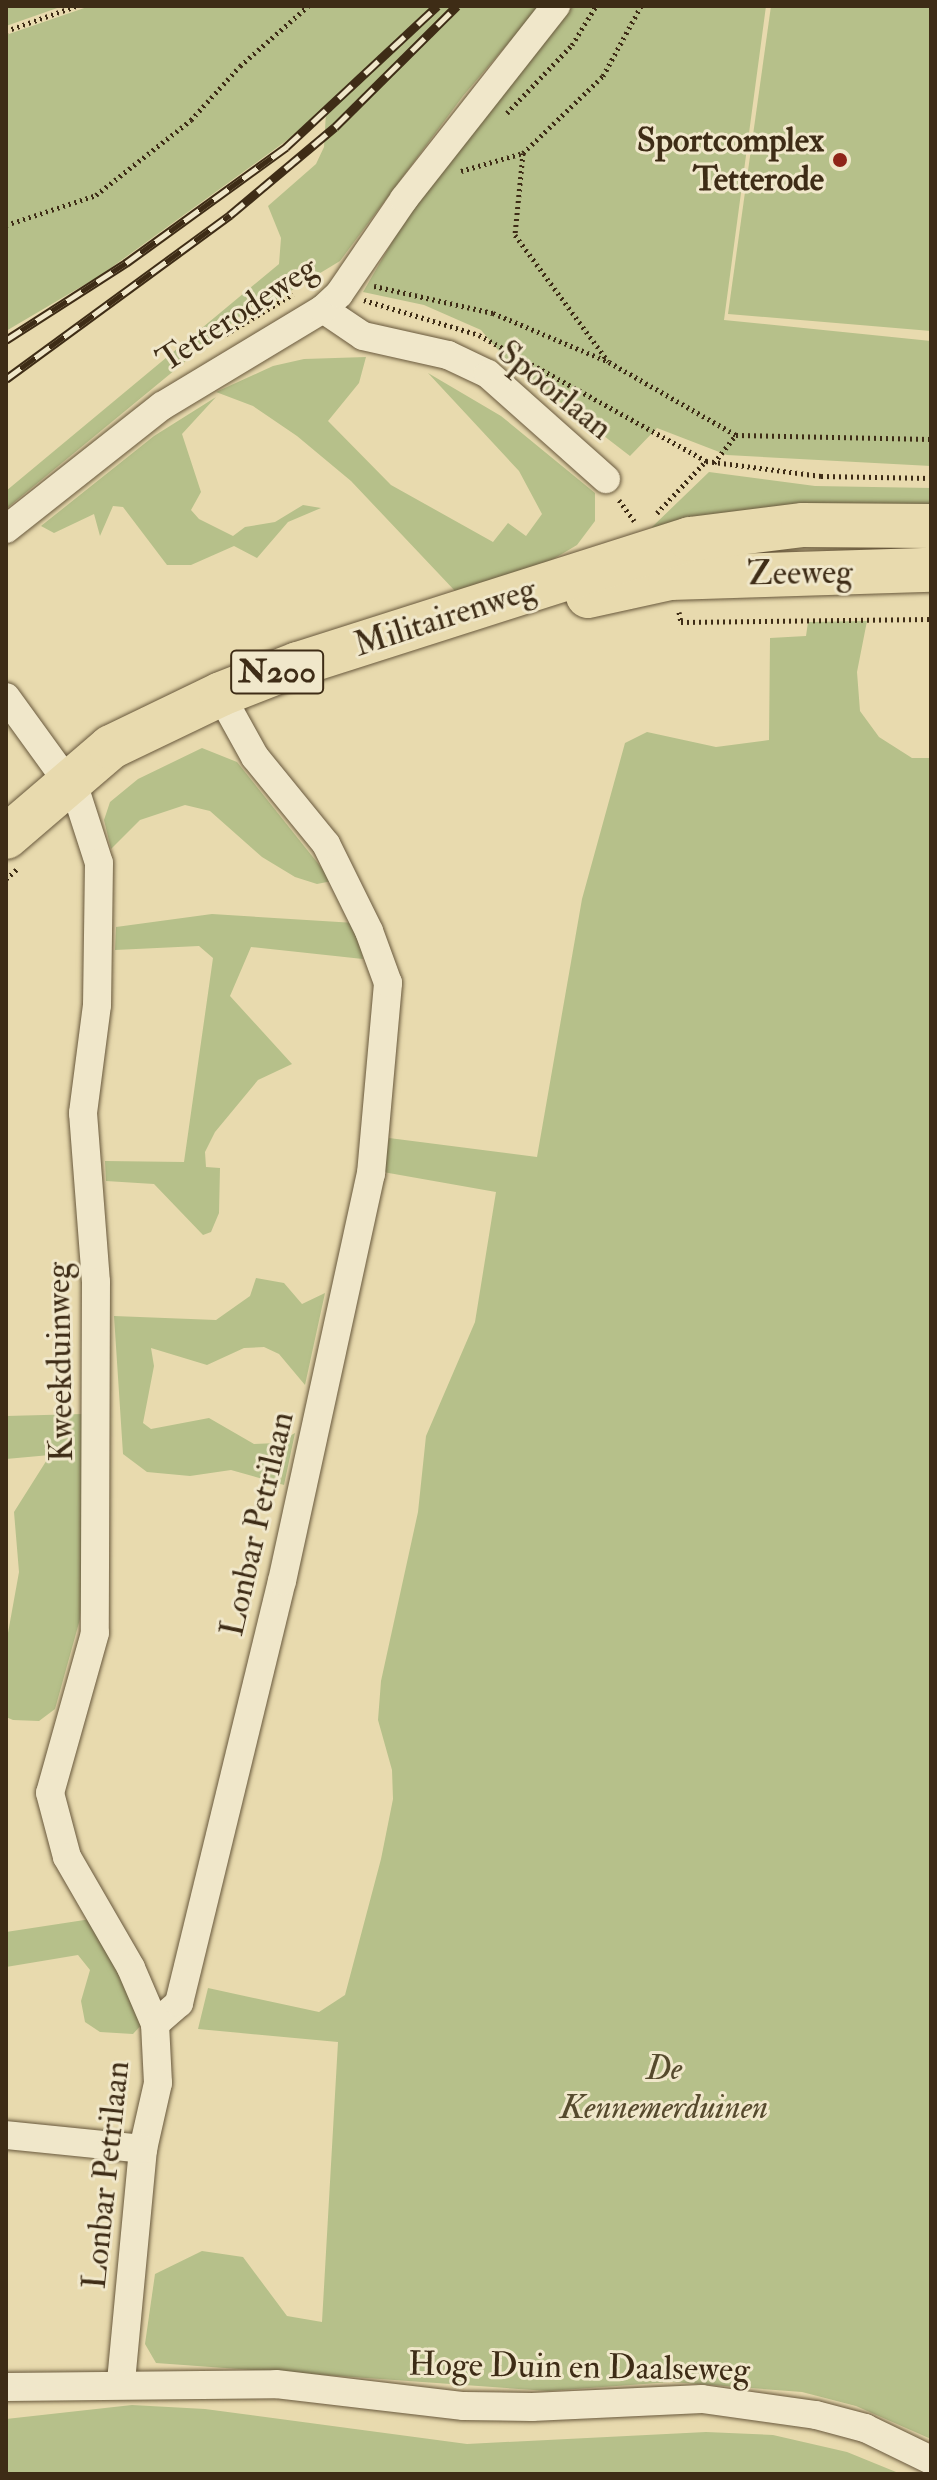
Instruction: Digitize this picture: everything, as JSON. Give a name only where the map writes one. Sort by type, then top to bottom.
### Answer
[{"type":"main road","name":"Zeeweg","points":[[690,539],[803,525],[931,526]]},
{"type":"main road","name":"Militairenweg","points":[[13,853],[111,747],[234,689],[690,539]]},
{"type":"main road","name":"Zeeweg","points":[[670,578],[931,570]]},
{"type":"main road","name":"Militairenweg","points":[[72,787],[229,710],[318,675],[581,597],[670,578]]},
{"type":"street","name":"Tetterodeweg","points":[[6,529],[162,406],[323,309],[351,280],[404,199],[556,6]]},
{"type":"street","name":"Spoorlaan","points":[[323,309],[363,336],[448,355],[488,374],[606,479]]},
{"type":"street","name":"Kweekduinweg","points":[[6,697],[72,787],[99,863],[97,1005],[83,1113],[96,1282],[95,1633],[50,1793],[67,1857],[131,1968],[155,2024]]},
{"type":"street","name":"Lonbar Petrilaan","points":[[121,2383],[143,2149],[158,2083],[155,2024],[179,2003],[282,1581],[371,1174],[388,983],[369,931],[326,844],[255,757],[229,710]]},
{"type":"street","points":[[6,2135],[143,2149]]},
{"type":"street","name":"Hoge Duin en Daalseweg","points":[[15,2386],[276,2384],[464,2406],[600,2406],[702,2399],[828,2418],[865,2428],[931,2460]]},
{"type":"path","points":[[6,31],[76,6]]},
{"type":"path","points":[[6,225],[96,195],[191,120],[240,66],[308,6]]},
{"type":"path","points":[[454,173],[523,153],[603,76],[641,6]]},
{"type":"path","points":[[523,153],[515,235],[609,362]]},
{"type":"path","points":[[651,518],[736,435],[931,439]]},
{"type":"path","points":[[658,437],[710,462],[821,476],[931,478]]},
{"type":"path","points":[[606,479],[639,529]]},
{"type":"path","points":[[681,622],[931,619]]},
{"type":"path","points":[[6,879],[13,853]]},
{"type":"green space","points":[[6,6],[63,6],[6,26]]},
{"type":"green space","points":[[90,6],[540,6],[463,96],[340,261],[274,301],[260,300],[6,509],[6,491],[279,264],[281,238],[268,206],[316,164],[324,147],[326,112],[101,275],[6,331],[6,35]]},
{"type":"green space","points":[[572,6],[766,6],[724,320],[931,341],[931,466],[727,455],[657,428],[630,456],[509,363],[481,330],[424,305],[363,292],[417,199]]},
{"type":"green space","name":"Sportcomplex Tetterode","points":[[771,6],[931,6],[931,331],[728,314]]},
{"type":"green space","points":[[366,357],[359,383],[328,421],[391,485],[493,542],[508,523],[526,536],[542,514],[519,471],[428,373],[501,416],[595,493],[595,521],[577,545],[550,561],[456,592],[351,481],[297,436],[253,406],[216,392],[273,366],[304,359]]},
{"type":"green space","points":[[216,397],[182,434],[201,492],[191,510],[199,519],[233,536],[245,527],[275,522],[303,505],[321,508],[288,522],[257,558],[234,546],[191,565],[167,565],[123,507],[113,506],[100,536],[94,514],[54,533],[41,526],[154,436]]},
{"type":"green space","points":[[709,472],[815,486],[931,488],[931,515],[660,540],[652,527]]},
{"type":"green space","name":"De Kennemerduinen","points":[[867,621],[857,672],[860,711],[879,737],[912,758],[931,758],[931,2439],[856,2406],[802,2392],[671,2382],[548,2391],[156,2363],[145,2344],[155,2274],[202,2251],[243,2257],[287,2316],[322,2322],[338,2042],[198,2029],[208,1988],[319,2012],[345,1995],[381,1859],[393,1799],[392,1770],[378,1720],[381,1681],[418,1512],[426,1436],[475,1322],[496,1192],[383,1172],[389,1138],[537,1157],[582,899],[625,743],[647,732],[716,747],[769,740],[770,638],[806,636],[808,622]]},
{"type":"green space","points":[[202,748],[237,762],[332,881],[317,884],[295,877],[262,857],[210,811],[185,805],[140,820],[111,849],[104,820],[110,802],[138,779]]},
{"type":"green space","points":[[212,914],[355,923],[363,959],[251,947],[230,996],[292,1064],[258,1080],[215,1132],[205,1152],[206,1167],[220,1168],[219,1213],[211,1232],[203,1235],[154,1184],[106,1181],[105,1161],[184,1162],[213,958],[199,946],[115,950],[116,927]]},
{"type":"green space","points":[[256,1278],[284,1283],[302,1304],[325,1293],[305,1385],[279,1354],[264,1347],[244,1348],[207,1365],[151,1348],[154,1366],[143,1423],[151,1429],[209,1418],[254,1444],[277,1443],[295,1433],[284,1485],[231,1470],[190,1476],[147,1472],[123,1454],[114,1316],[216,1320],[250,1296]]},
{"type":"green space","points":[[82,1414],[87,1561],[80,1619],[55,1709],[39,1721],[13,1720],[6,1717],[6,1644],[19,1572],[14,1512],[50,1455],[6,1459],[6,1416]]},
{"type":"green space","points":[[91,1919],[144,2022],[133,2034],[100,2032],[85,2022],[81,2001],[90,1970],[78,1955],[6,1967],[6,1932]]},
{"type":"green space","points":[[132,2405],[205,2409],[467,2444],[706,2432],[773,2435],[847,2452],[901,2474],[6,2474],[6,2419]]},
{"type":"railway","points":[[6,340],[126,263],[286,147],[437,6]]},
{"type":"railway","points":[[6,379],[230,215],[335,127],[457,6]]},
{"type":"place","name":"Sportcomplex Tetterode","points":[[840,160]]}]
